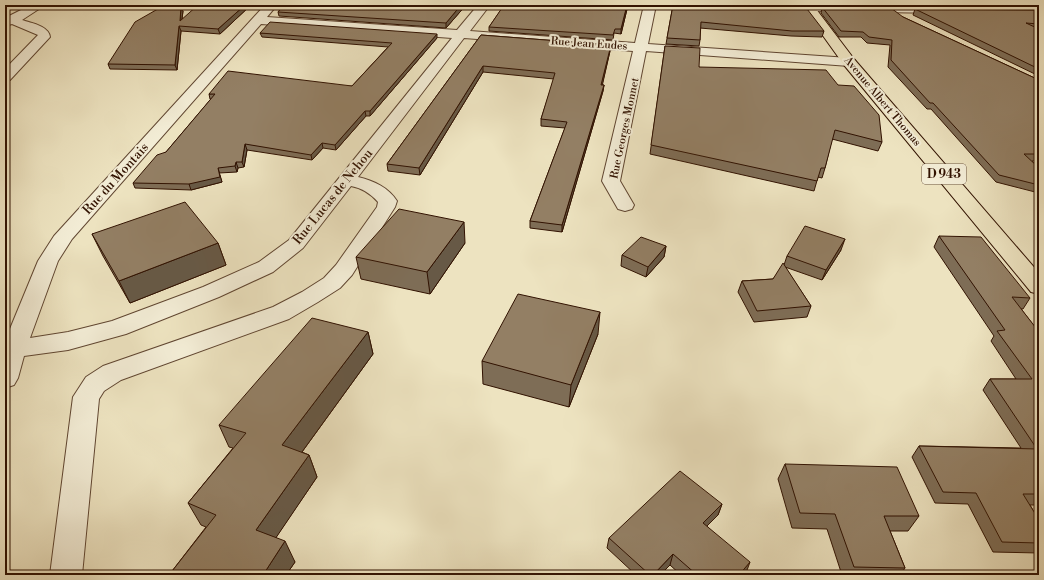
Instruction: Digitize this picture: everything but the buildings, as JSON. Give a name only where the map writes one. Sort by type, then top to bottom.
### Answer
[{"type":"main road","name":"Avenue Albert Thomas","points":[[808,6],[849,62],[1039,287]]},
{"type":"street","points":[[9,21],[39,5]]},
{"type":"street","name":"Rue du Montais","points":[[5,378],[14,349],[48,261],[64,236],[271,5]]},
{"type":"street","name":"Rue Lucas de Nehou","points":[[14,349],[68,341],[118,328],[211,292],[266,266],[296,244],[484,5]]},
{"type":"street","name":"Rue Georges Monnet","points":[[626,205],[611,181],[642,47],[650,5]]},
{"type":"street","points":[[808,6],[954,10]]},
{"type":"street","points":[[893,9],[913,21]]},
{"type":"street","name":"Rue Jean Eudes","points":[[257,20],[849,62]]},
{"type":"street","points":[[9,21],[42,32]]},
{"type":"street","points":[[12,34],[42,32]]},
{"type":"street","points":[[5,77],[44,37],[42,32]]},
{"type":"street","points":[[66,575],[86,397],[95,384],[112,374],[136,364],[281,313],[332,283],[344,270],[386,207],[388,201],[381,192],[369,185],[346,180]]}]
